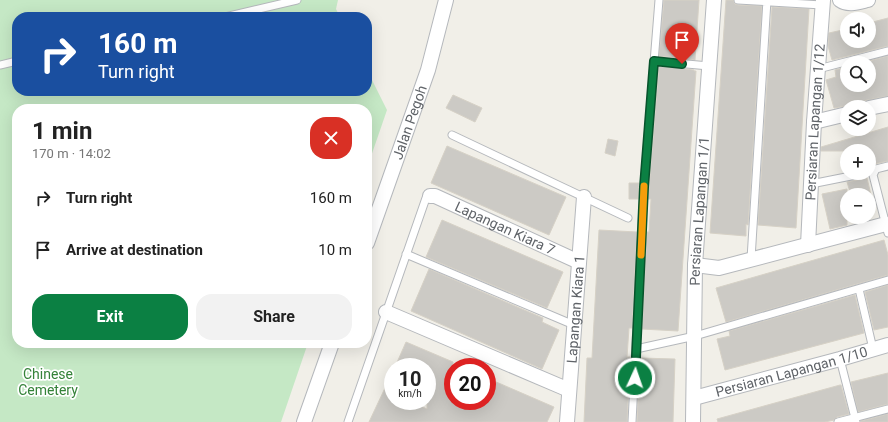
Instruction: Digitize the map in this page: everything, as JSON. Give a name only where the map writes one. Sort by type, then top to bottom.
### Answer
[{"type":"street","name":"Jalan Pegoh","points":[[372,229],[428,70],[446,0]]},
{"type":"street","name":"Persiaran Lapangan 1/1","points":[[693,422],[695,266],[714,0]]},
{"type":"street","points":[[840,0],[843,2],[856,3],[868,0]]},
{"type":"street","name":"Persiaran Lapangan 1/12","points":[[808,245],[822,2]]},
{"type":"street","points":[[876,107],[888,104]]},
{"type":"street","points":[[814,122],[840,116]]},
{"type":"street","name":"Lapangan Kiara 7","points":[[430,196],[435,196],[579,262]]},
{"type":"street","name":"Lapangan Kiara 1","points":[[567,422],[584,197]]},
{"type":"street","points":[[695,266],[719,268],[808,245],[887,229]]},
{"type":"street","points":[[386,312],[569,390]]},
{"type":"street","name":"Persiaran Lapangan 1/10","points":[[694,398],[888,345]]},
{"type":"street","points":[[304,422],[330,348]]},
{"type":"lane","points":[[246,12],[297,0]]},
{"type":"lane","points":[[632,422],[644,187],[659,0]]},
{"type":"lane","points":[[738,0],[822,2]]},
{"type":"lane","points":[[751,259],[767,1]]},
{"type":"lane","points":[[818,69],[888,51]]},
{"type":"lane","points":[[654,61],[709,66]]},
{"type":"lane","points":[[0,65],[12,62]]},
{"type":"lane","points":[[452,135],[628,218]]},
{"type":"lane","points":[[876,169],[888,166]]},
{"type":"lane","points":[[811,184],[840,178]]},
{"type":"lane","points":[[874,180],[887,229]]},
{"type":"lane","points":[[348,422],[426,198],[430,196]]},
{"type":"lane","points":[[406,254],[574,325]]},
{"type":"lane","points":[[636,349],[695,336],[888,280]]},
{"type":"lane","points":[[859,289],[873,349]]},
{"type":"lane","points":[[840,359],[855,420]]},
{"type":"lane","points":[[838,422],[855,420],[888,408]]},
{"type":"green space","name":"Chinese Cemetery","points":[[0,0],[338,0],[336,9],[338,12],[12,12],[12,96],[372,96],[372,80],[387,110],[372,154],[372,104],[12,104],[12,348],[306,348],[281,422],[0,422]]},
{"type":"building","points":[[664,0],[699,0],[695,60],[659,56]]},
{"type":"building","points":[[726,0],[733,0],[735,4],[738,5],[762,6],[748,225],[746,224],[746,236],[710,233]]},
{"type":"building","points":[[772,7],[809,9],[796,228],[758,225]]},
{"type":"building","points":[[888,18],[888,46],[848,56],[840,56],[840,58],[832,60],[828,46],[829,33],[840,31],[840,48],[876,48],[876,21]]},
{"type":"building","points":[[888,56],[888,96],[867,100],[840,100],[840,107],[834,108],[826,80],[836,77],[835,70],[840,69],[840,92],[876,92],[876,59]]},
{"type":"building","points":[[659,66],[696,71],[678,331],[642,329],[647,232],[649,232],[651,199],[648,199]]},
{"type":"building","points":[[453,95],[482,108],[475,122],[446,108]]},
{"type":"building","points":[[888,127],[888,161],[876,164],[876,144],[840,144],[840,151],[821,151],[821,147],[858,136],[876,136],[876,131]]},
{"type":"building","points":[[608,139],[618,141],[615,156],[605,153]]},
{"type":"building","points":[[447,146],[566,197],[549,235],[431,183]]},
{"type":"building","points":[[867,180],[869,188],[849,188],[847,182]]},
{"type":"building","points":[[629,183],[639,183],[638,199],[629,199]]},
{"type":"building","points":[[840,190],[840,224],[847,225],[830,229],[822,194]]},
{"type":"building","points":[[442,220],[563,272],[547,308],[426,257]]},
{"type":"building","points":[[599,230],[637,232],[632,328],[629,328],[627,357],[630,357],[627,422],[584,422],[587,358],[592,358]]},
{"type":"building","points":[[884,240],[888,255],[888,275],[726,322],[716,288]]},
{"type":"building","points":[[429,269],[543,318],[542,322],[559,330],[542,369],[411,311]]},
{"type":"building","points":[[888,285],[888,327],[874,330],[865,292]]},
{"type":"building","points":[[855,295],[864,333],[725,370],[717,339],[730,336],[729,331]]},
{"type":"building","points":[[406,342],[444,358],[444,410],[496,410],[496,382],[554,407],[547,422],[369,422],[384,390],[384,410],[436,410],[436,358],[399,358]]},
{"type":"building","points":[[640,358],[675,359],[673,422],[637,422]]},
{"type":"building","points":[[888,373],[888,404],[858,412],[851,382]]},
{"type":"building","points":[[841,385],[849,414],[837,417],[834,420],[825,422],[718,422],[717,419]]},
{"type":"building","points":[[888,414],[888,422],[861,422],[861,421]]},
{"type":"slow traffic","points":[[641,255],[644,186]]},
{"type":"route","points":[[635,378],[644,187],[654,61],[682,64]]}]
